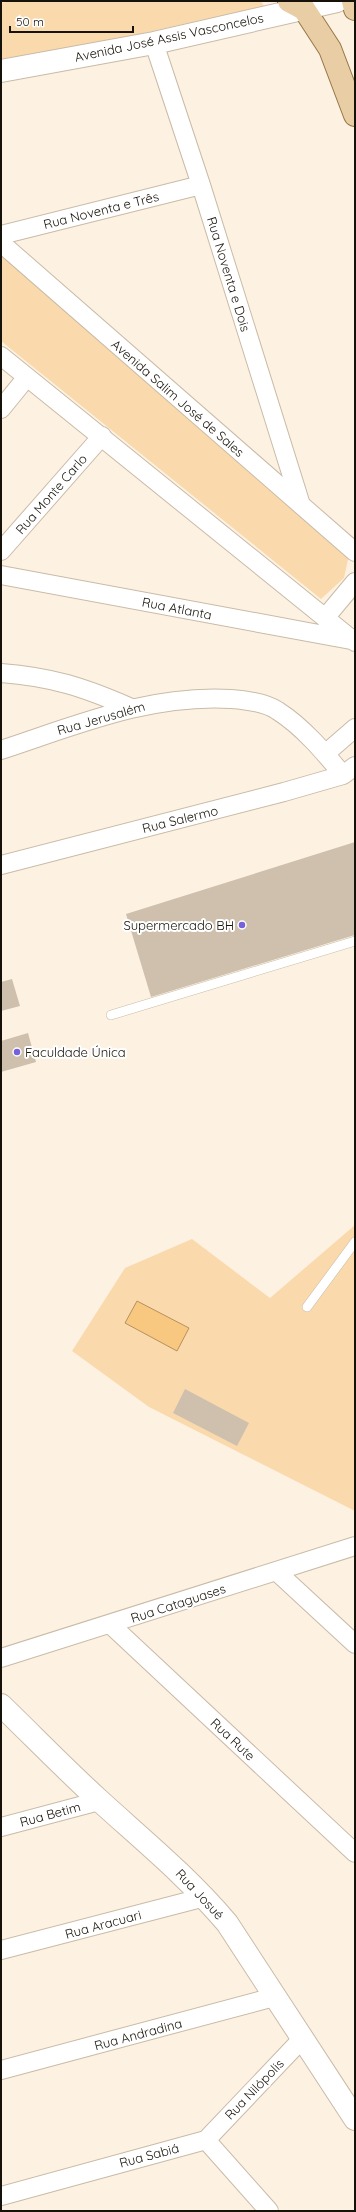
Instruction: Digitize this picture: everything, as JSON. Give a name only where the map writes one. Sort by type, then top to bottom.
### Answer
[{"type":"main road","points":[[353,1],[355,8]]},
{"type":"main road","points":[[296,5],[330,49],[355,115]]},
{"type":"street","name":"Avenida José Assis Vasconcelos","points":[[1,71],[154,43],[296,5],[337,1]]},
{"type":"street","name":"Rua Noventa e Dois","points":[[154,43],[201,185],[301,505]]},
{"type":"street","name":"Rua Noventa e Três","points":[[1,235],[201,185]]},
{"type":"street","name":"Avenida Salim José de Sales","points":[[1,243],[355,552]]},
{"type":"street","points":[[1,356],[102,436],[354,642]]},
{"type":"street","points":[[1,409],[27,377]]},
{"type":"street","name":"Rua Monte Carlo","points":[[1,551],[102,436]]},
{"type":"street","name":"Rua Atlanta","points":[[1,576],[354,642]]},
{"type":"street","points":[[325,618],[355,582]]},
{"type":"street","points":[[1,673],[35,676],[68,683],[130,707]]},
{"type":"street","name":"Rua Jerusalém","points":[[1,750],[130,707],[206,698],[249,700],[277,710],[298,726],[325,754],[349,770]]},
{"type":"street","points":[[325,754],[355,728]]},
{"type":"street","name":"Rua Salermo","points":[[1,865],[284,792],[349,770]]},
{"type":"street","name":"Rua Cataguases","points":[[1,1658],[111,1625],[355,1546]]},
{"type":"street","points":[[276,1571],[355,1644]]},
{"type":"street","name":"Rua Rute","points":[[111,1625],[355,1853]]},
{"type":"street","name":"Rua Josué","points":[[1,1705],[99,1800],[167,1859],[205,1897],[227,1923],[355,2119]]},
{"type":"street","name":"Rua Betim","points":[[1,1827],[99,1800]]},
{"type":"street","name":"Rua Aracuari","points":[[1,1950],[205,1897]]},
{"type":"street","name":"Rua Andradina","points":[[1,2070],[274,1997]]},
{"type":"street","name":"Rua Nilópolis","points":[[206,2140],[302,2039]]},
{"type":"street","points":[[206,2140],[269,2211]]},
{"type":"street","name":"Rua Sabiá","points":[[1,2196],[206,2140]]},
{"type":"lane","points":[[111,1015],[355,941]]},
{"type":"lane","points":[[307,1307],[355,1242]]},
{"type":"shaded area","points":[[12,1],[261,1],[264,6],[1,65],[1,3]]},
{"type":"shaded area","points":[[1,254],[337,543],[348,559],[344,578],[321,599],[1,341]]},
{"type":"shaded area","points":[[355,1225],[355,1511],[149,1407],[72,1351],[125,1268],[192,1239],[270,1298]]},
{"type":"shaded area","points":[[137,1301],[189,1328],[177,1351],[125,1323]]},
{"type":"building","name":"Supermercado BH","points":[[355,842],[355,935],[151,997],[126,914]]},
{"type":"building","name":"Faculdade Única","points":[[12,979],[20,1006],[1,1011],[1,982]]},
{"type":"building","name":"Faculdade Única","points":[[28,1033],[36,1062],[1,1072],[1,1041]]},
{"type":"building","points":[[185,1389],[249,1423],[237,1446],[173,1413]]},
{"type":"place","name":"Supermercado BH","points":[[242,925]]},
{"type":"place","name":"Faculdade Única","points":[[17,1052]]}]
